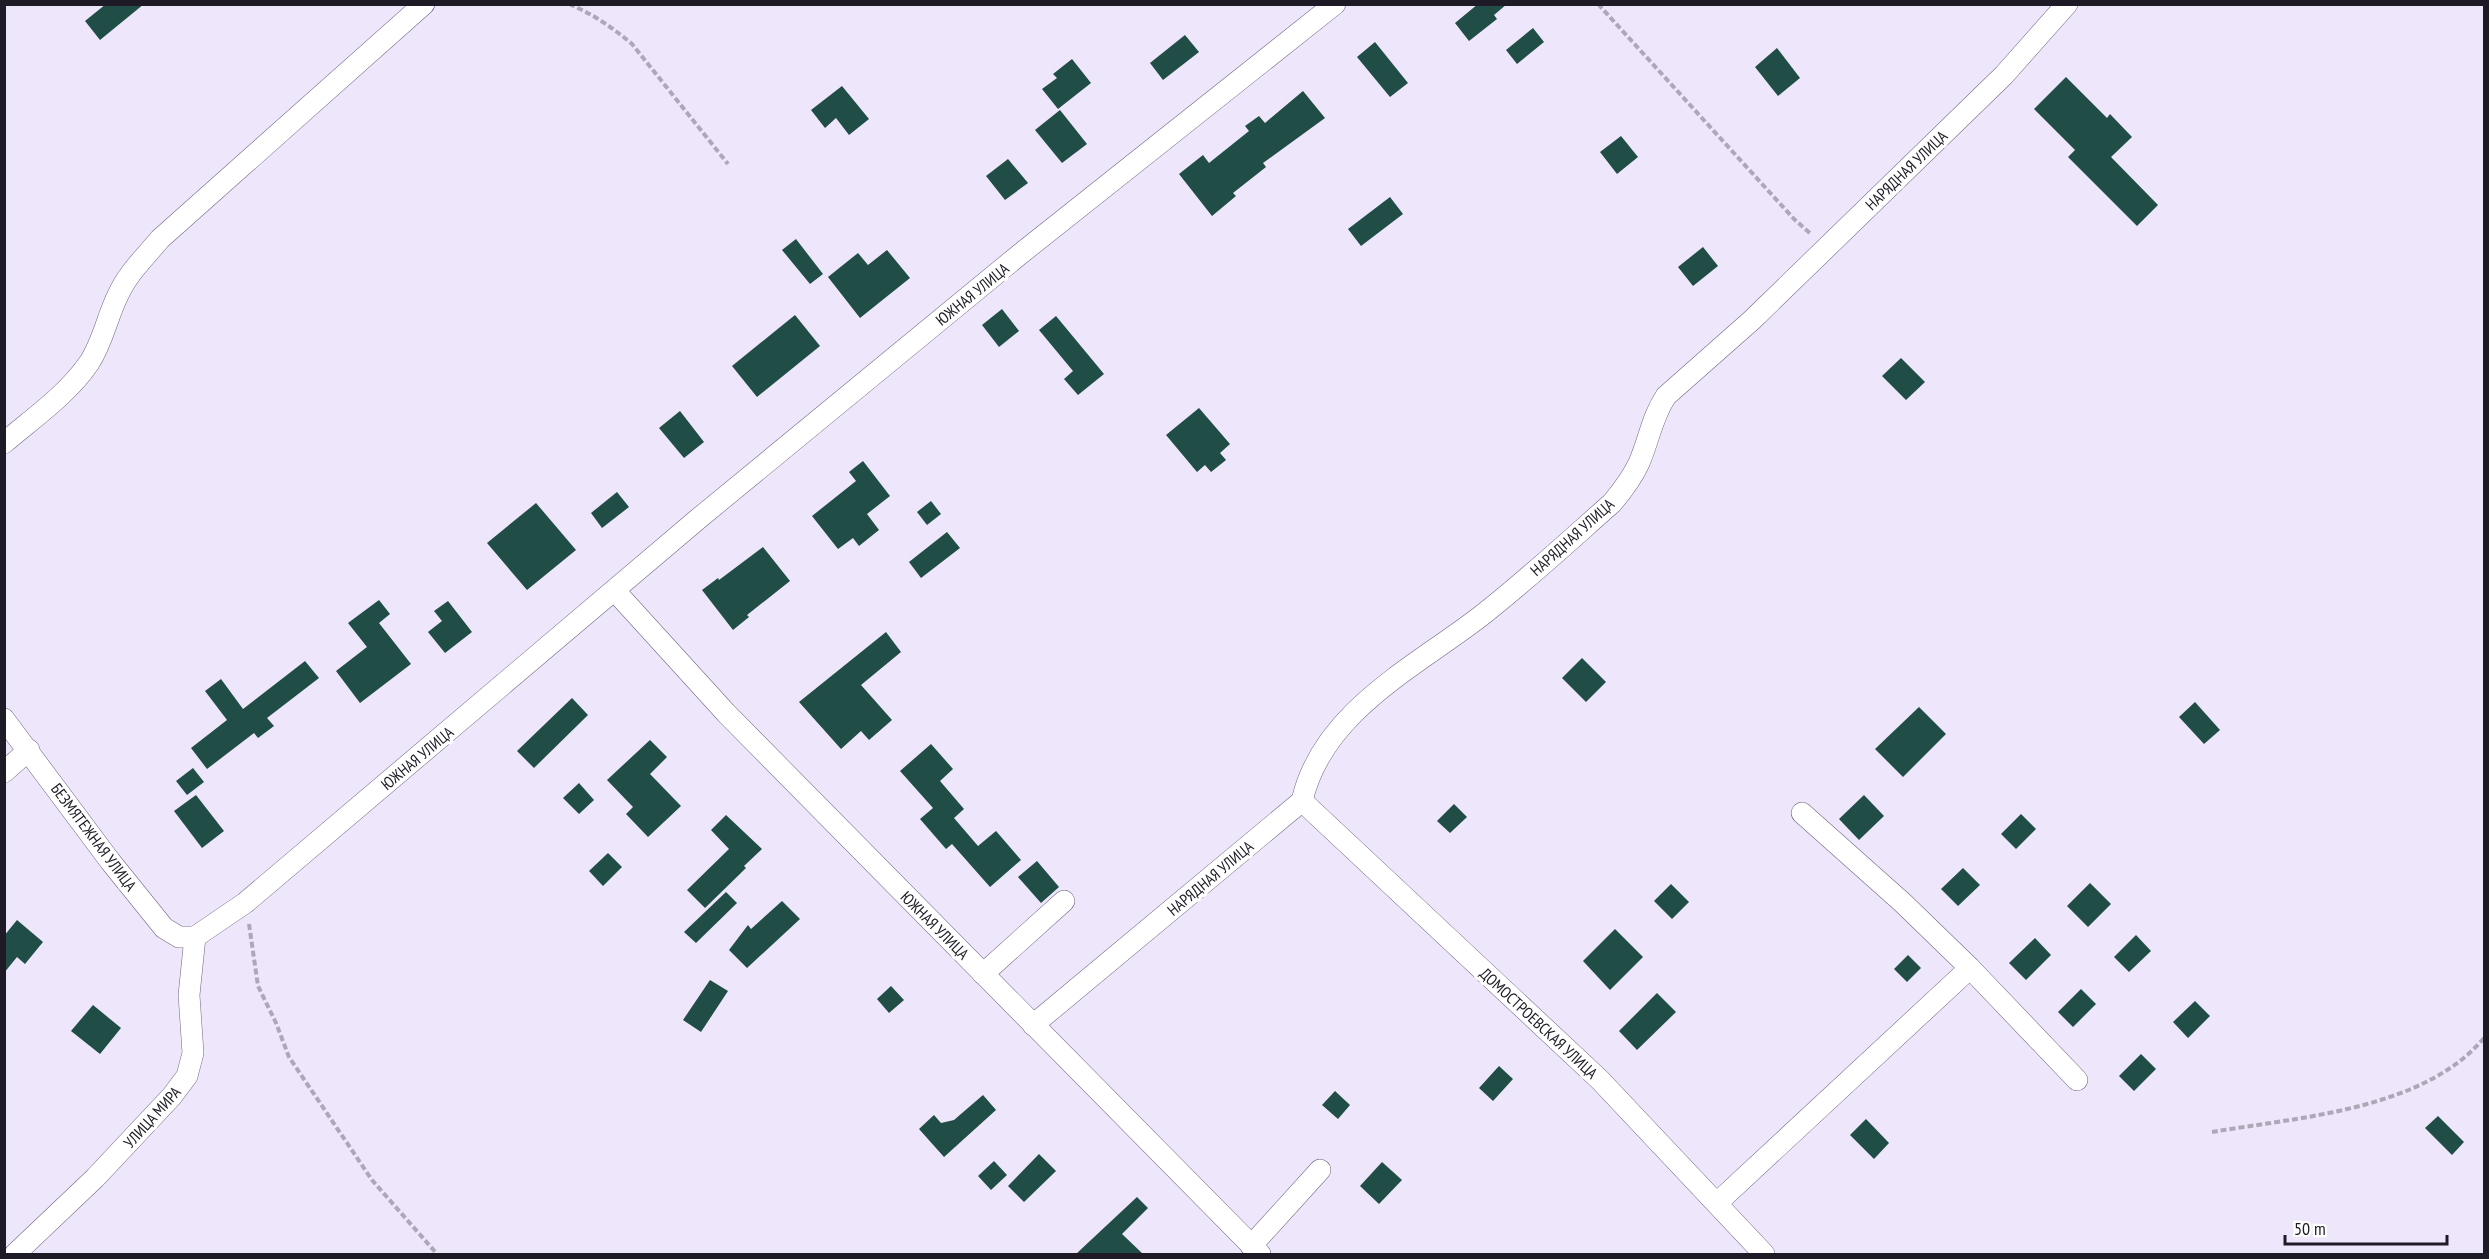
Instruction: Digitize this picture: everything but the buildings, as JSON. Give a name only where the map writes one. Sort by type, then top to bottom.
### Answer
[{"type":"street","points":[[4,443],[64,391],[89,363],[107,326],[118,295],[134,268],[160,239],[424,4]]},
{"type":"street","name":"ЮЖНАЯ УЛИЦА","points":[[195,937],[218,924],[245,903],[707,512],[1010,263],[1335,4]]},
{"type":"street","name":"НАРЯДНАЯ УЛИЦА","points":[[1033,1025],[1302,801],[1308,777],[1341,726],[1397,674],[1480,616],[1612,503],[1629,483],[1639,463],[1656,411],[1666,396],[1752,320],[2004,75],[2067,4]]},
{"type":"street","name":"ЮЖНАЯ УЛИЦА","points":[[615,591],[726,713],[1256,1250]]},
{"type":"street","name":"БЕЗМЯТЕЖНАЯ УЛИЦА","points":[[4,719],[110,861],[164,928],[179,937],[195,937]]},
{"type":"street","points":[[4,772],[29,750]]},
{"type":"street","name":"ДОМОСТРОЕВСКАЯ УЛИЦА","points":[[1302,801],[1600,1080],[1764,1254]]},
{"type":"street","points":[[1802,813],[1903,903],[1970,968],[2077,1080]]},
{"type":"street","points":[[983,974],[1064,901]]},
{"type":"street","name":"УЛИЦА МИРА","points":[[15,1254],[95,1178],[172,1096],[187,1076],[193,1053],[189,995],[195,937]]},
{"type":"street","points":[[1718,1203],[1970,968]]},
{"type":"street","points":[[1256,1250],[1320,1170]]},
{"type":"path","points":[[569,4],[587,12],[633,44],[728,164]]},
{"type":"path","points":[[1598,4],[1794,219],[1826,247]]},
{"type":"path","points":[[245,903],[258,986],[289,1057],[372,1180],[437,1254]]},
{"type":"path","points":[[2212,1132],[2353,1107],[2427,1083],[2471,1054],[2484,1038]]}]
